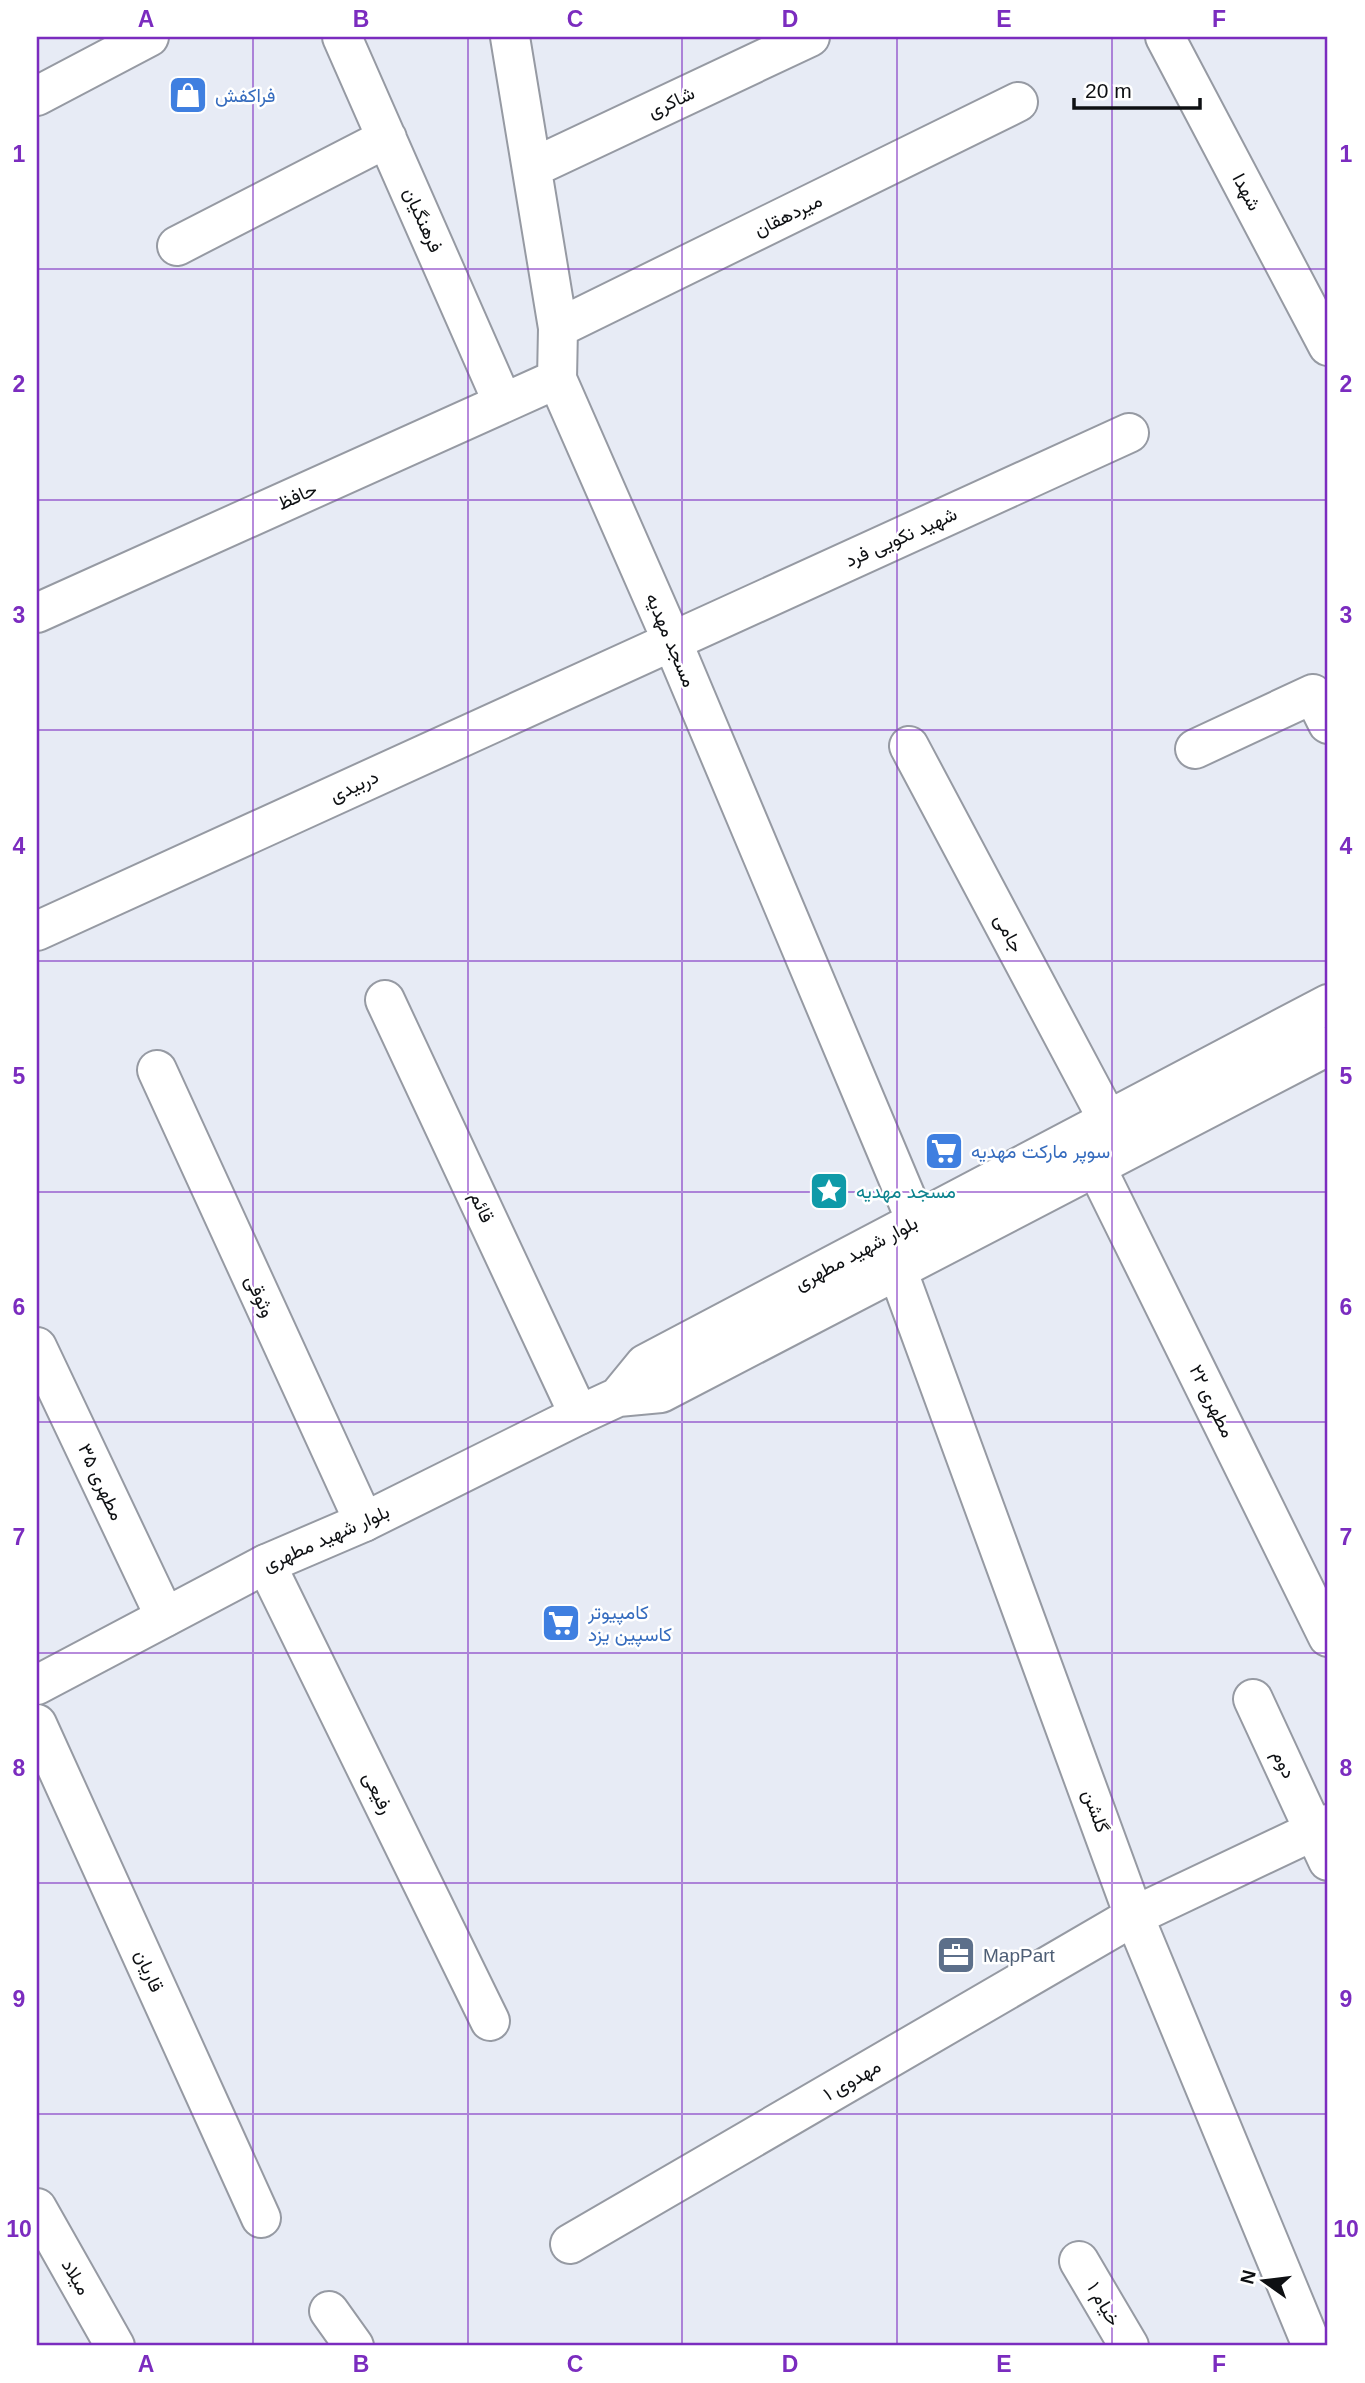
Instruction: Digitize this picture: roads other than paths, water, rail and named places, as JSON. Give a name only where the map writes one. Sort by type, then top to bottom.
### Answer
[{"type":"street","points":[[37,96],[149,37]]},
{"type":"street","name":"فرهنگیان","points":[[342,37],[503,403]]},
{"type":"street","name":"مسجد مهدیه","points":[[510,37],[558,328],[557,379],[672,641],[916,1221]]},
{"type":"street","name":"شاکری","points":[[532,168],[810,37]]},
{"type":"street","name":"شهدا","points":[[1165,37],[1324,329]]},
{"type":"street","name":"میردهقان","points":[[558,328],[1018,102]]},
{"type":"street","points":[[177,246],[387,138]]},
{"type":"street","name":"حافظ","points":[[37,613],[557,379]]},
{"type":"street","name":"شهید نکویی فرد","points":[[672,641],[1129,433]]},
{"type":"street","name":"دربیدی","points":[[37,931],[672,641]]},
{"type":"street","points":[[1195,749],[1313,694],[1328,724]]},
{"type":"street","name":"جامی","points":[[909,746],[1108,1120]]},
{"type":"street","name":"قائم","points":[[385,1000],[579,1415]]},
{"type":"street","name":"بلوار شهید مطهری","points":[[618,1397],[645,1364],[1328,1004]]},
{"type":"street","name":"بلوار شهید مطهری","points":[[37,1685],[266,1564],[364,1522],[579,1415],[618,1397],[662,1393],[1328,1046]]},
{"type":"street","name":"وثوقی","points":[[157,1070],[364,1522]]},
{"type":"street","name":"مطهری ۲۲","points":[[1095,1166],[1328,1637]]},
{"type":"street","name":"گلشن","points":[[897,1269],[1134,1916],[1312,2346]]},
{"type":"street","name":"مطهری ۳۵","points":[[37,1347],[164,1618]]},
{"type":"street","name":"رفیعی","points":[[266,1564],[490,2021]]},
{"type":"street","name":"دوم","points":[[1253,1699],[1324,1838]]},
{"type":"street","name":"قاریان","points":[[37,1724],[261,2218]]},
{"type":"street","name":"مهدوی ۱","points":[[570,2244],[1134,1916],[1324,1838]]},
{"type":"street","name":"میلاد","points":[[37,2208],[115,2346]]},
{"type":"street","name":"خیام ۱","points":[[1079,2261],[1129,2346]]},
{"type":"street","points":[[330,2311],[354,2346]]},
{"type":"place","name":"فراکفش","points":[[188,95]]},
{"type":"place","name":"سوپر مارکت مهدیه","points":[[944,1151]]},
{"type":"place","name":"مسجد مهدیه","points":[[829,1191]]},
{"type":"place","name":"کامپیوتر کاسپین یزد","points":[[561,1623]]},
{"type":"place","name":"MapPart","points":[[956,1955]]}]
